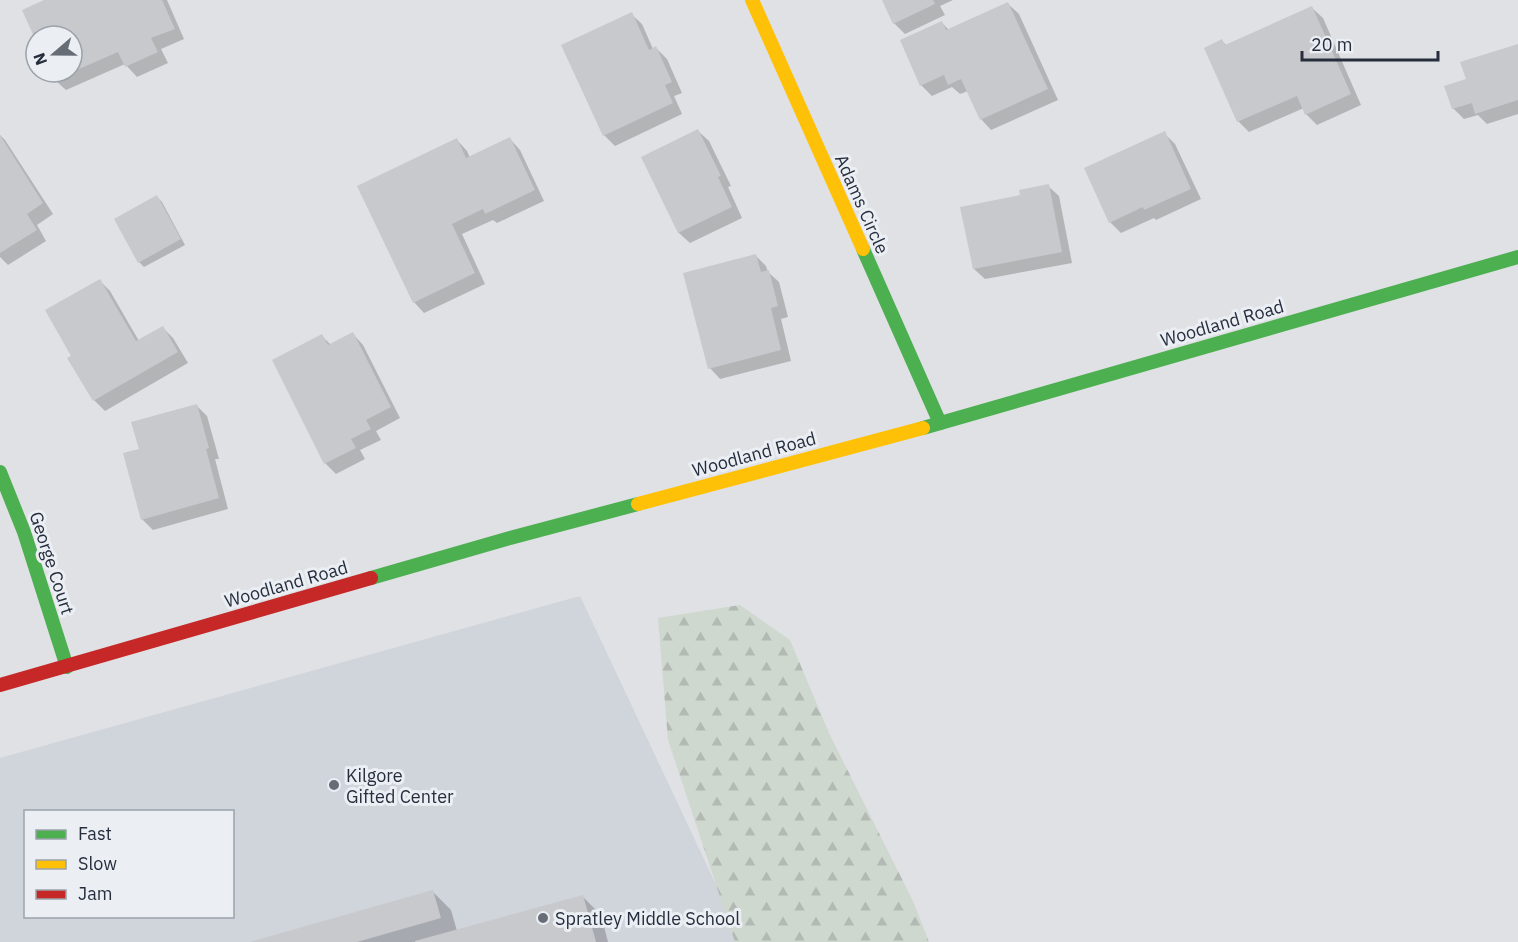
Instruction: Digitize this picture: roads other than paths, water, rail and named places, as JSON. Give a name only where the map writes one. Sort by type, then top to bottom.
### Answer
[{"type":"main road","name":"Adams Circle","points":[[752,0],[940,423]]},
{"type":"main road","name":"Woodland Road","points":[[0,685],[510,538],[940,423],[1518,257]]},
{"type":"main road","name":"George Court","points":[[0,472],[24,532],[67,667]]},
{"type":"place","name":"Kilgore Gifted Center","points":[[334,785]]},
{"type":"place","name":"Spratley Middle School","points":[[543,918]]}]
